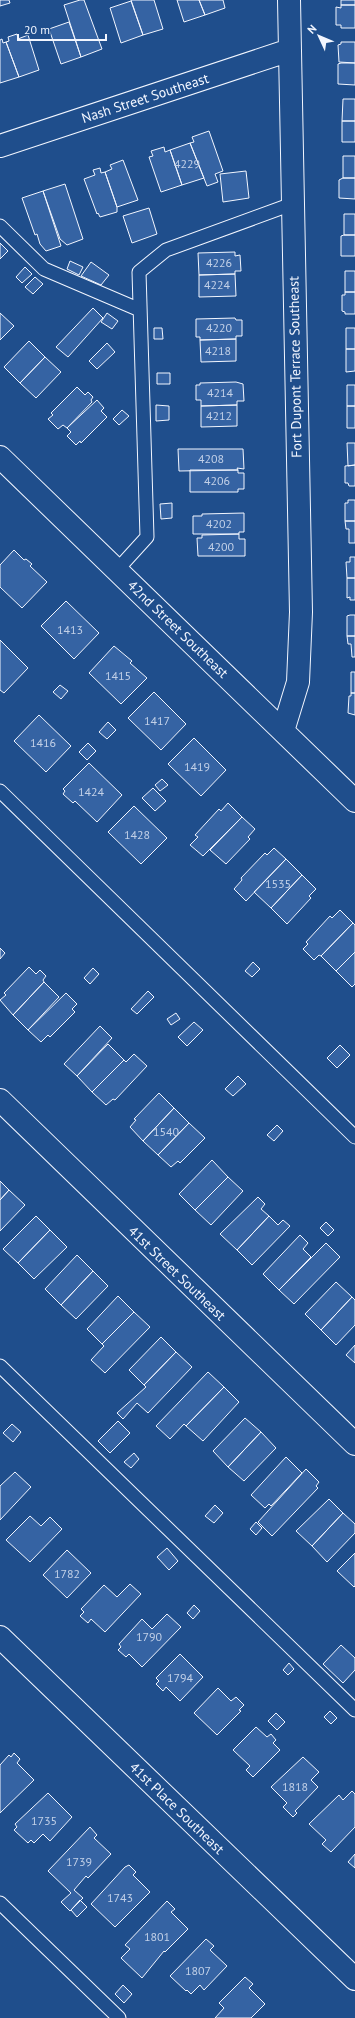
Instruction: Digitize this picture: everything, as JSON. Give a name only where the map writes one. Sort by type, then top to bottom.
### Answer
[{"type":"street","name":"Fort Dupont Terrace Southeast","points":[[283,731],[298,682],[301,612],[292,204],[290,0]]},
{"type":"street","name":"Nash Street Southeast","points":[[0,146],[290,50]]},
{"type":"street","name":"42nd Street Southeast","points":[[0,457],[355,801]]},
{"type":"street","name":"41st Street Southeast","points":[[0,1100],[355,1444]]},
{"type":"street","name":"41st Place Southeast","points":[[0,1637],[355,1979]]},
{"type":"lane","points":[[117,570],[147,537],[139,272],[166,250],[292,204]]},
{"type":"lane","points":[[0,226],[44,269],[140,310]]},
{"type":"lane","points":[[0,791],[355,1137]]},
{"type":"lane","points":[[0,1366],[355,1710]]},
{"type":"lane","points":[[0,1903],[119,2018]]},
{"type":"building","points":[[0,0],[9,0],[10,3],[0,6]]},
{"type":"building","points":[[84,0],[102,49],[81,57],[64,5]]},
{"type":"building","points":[[131,0],[154,0],[163,29],[143,35]]},
{"type":"building","points":[[177,0],[199,0],[205,15],[184,22]]},
{"type":"building","points":[[199,0],[223,0],[225,8],[205,15]]},
{"type":"building","points":[[341,0],[355,0],[355,5],[341,5]]},
{"type":"building","points":[[131,1],[143,35],[121,43],[110,8]]},
{"type":"building","points":[[341,5],[355,5],[355,28],[341,28],[341,25],[336,25],[336,7],[341,8]]},
{"type":"building","points":[[69,22],[81,57],[61,64],[49,29]]},
{"type":"building","points":[[17,34],[18,39],[28,35],[39,70],[19,77],[6,42],[9,41],[8,37]]},
{"type":"building","points":[[2,39],[3,43],[6,42],[19,77],[0,83],[0,40]]},
{"type":"building","points":[[341,42],[355,42],[355,63],[339,62],[338,45],[341,44]]},
{"type":"building","points":[[355,63],[355,85],[338,84],[338,64]]},
{"type":"building","points":[[343,99],[355,99],[355,121],[342,121]]},
{"type":"building","points":[[342,121],[355,121],[355,142],[342,142]]},
{"type":"building","points":[[209,131],[223,171],[215,174],[218,182],[207,186],[190,143],[194,142],[192,137]]},
{"type":"building","points":[[190,143],[204,178],[182,185],[170,150]]},
{"type":"building","points":[[164,147],[165,152],[170,150],[182,185],[161,192],[149,157],[153,156],[151,151]]},
{"type":"building","points":[[343,156],[355,156],[355,178],[343,178]]},
{"type":"building","points":[[123,160],[138,200],[117,207],[105,172],[112,169],[110,165]]},
{"type":"building","points":[[100,168],[101,173],[105,172],[117,207],[117,212],[100,217],[98,213],[97,214],[84,179],[95,175],[93,170]]},
{"type":"building","points":[[246,171],[249,198],[223,202],[220,174]]},
{"type":"building","points":[[343,178],[355,178],[355,199],[339,198],[339,180]]},
{"type":"building","points":[[65,184],[83,239],[67,245],[60,239],[43,191]]},
{"type":"building","points":[[43,191],[61,246],[46,251],[40,244],[37,234],[35,235],[22,198]]},
{"type":"building","points":[[149,208],[157,234],[132,243],[123,216]]},
{"type":"building","points":[[344,214],[355,214],[355,235],[344,235]]},
{"type":"building","points":[[355,235],[355,256],[341,256],[341,236]]},
{"type":"building","points":[[0,243],[8,251],[0,259]]},
{"type":"building","points":[[235,252],[235,256],[240,255],[241,271],[235,271],[235,274],[199,275],[198,253]]},
{"type":"building","points":[[70,261],[83,267],[79,275],[67,269]]},
{"type":"building","points":[[91,262],[109,275],[101,285],[81,276]]},
{"type":"building","points":[[25,267],[32,274],[22,283],[16,277]]},
{"type":"building","points":[[345,271],[355,271],[355,292],[345,292]]},
{"type":"building","points":[[235,274],[236,296],[199,297],[199,275]]},
{"type":"building","points":[[35,277],[43,284],[33,294],[25,287]]},
{"type":"building","points":[[345,292],[355,292],[355,314],[345,314],[345,312],[342,311],[342,295],[345,295]]},
{"type":"building","points":[[93,308],[103,318],[68,357],[56,347]]},
{"type":"building","points":[[0,313],[14,326],[0,340]]},
{"type":"building","points":[[107,313],[118,321],[112,329],[101,322]]},
{"type":"building","points":[[235,318],[236,320],[242,320],[242,336],[236,336],[236,339],[200,340],[200,337],[196,337],[196,319]]},
{"type":"building","points":[[154,328],[162,328],[163,339],[154,339]]},
{"type":"building","points":[[346,328],[355,328],[355,349],[346,349]]},
{"type":"building","points":[[236,339],[236,361],[201,362],[200,340]]},
{"type":"building","points":[[29,341],[45,357],[20,383],[4,367]]},
{"type":"building","points":[[107,343],[115,352],[97,369],[89,361]]},
{"type":"building","points":[[346,349],[355,349],[355,371],[346,372]]},
{"type":"building","points":[[45,357],[61,372],[36,398],[20,383]]},
{"type":"building","points":[[157,373],[170,373],[170,384],[157,384]]},
{"type":"building","points":[[236,382],[243,384],[244,401],[237,401],[237,405],[201,406],[201,400],[196,400],[196,385],[200,385],[200,383]]},
{"type":"building","points":[[347,385],[355,385],[355,406],[347,406]]},
{"type":"building","points":[[77,387],[85,395],[88,392],[93,397],[91,400],[92,402],[67,428],[63,425],[58,429],[48,419],[53,415],[51,413]]},
{"type":"building","points":[[97,400],[104,408],[101,411],[107,417],[81,443],[80,441],[76,445],[67,436],[71,432],[67,428]]},
{"type":"building","points":[[156,405],[169,406],[169,420],[156,421]]},
{"type":"building","points":[[237,405],[237,426],[201,427],[201,406]]},
{"type":"building","points":[[347,406],[355,406],[355,428],[347,428]]},
{"type":"building","points":[[122,410],[129,416],[119,425],[113,419]]},
{"type":"building","points":[[347,443],[355,443],[355,465],[348,466]]},
{"type":"building","points":[[178,449],[243,449],[244,469],[237,468],[238,470],[179,471]]},
{"type":"building","points":[[355,465],[355,486],[349,486],[348,483],[345,483],[345,466]]},
{"type":"building","points":[[190,470],[238,470],[238,473],[244,473],[244,489],[238,489],[238,492],[190,492]]},
{"type":"building","points":[[348,500],[355,500],[355,521],[345,521],[345,503],[348,503]]},
{"type":"building","points":[[172,503],[172,518],[161,519],[160,504]]},
{"type":"building","points":[[244,513],[244,532],[239,532],[239,534],[193,534],[193,516],[202,516],[202,514]]},
{"type":"building","points":[[345,521],[355,521],[355,543],[349,543],[349,529],[346,529]]},
{"type":"building","points":[[239,534],[239,539],[245,539],[245,556],[198,556],[197,538],[202,538],[202,535]]},
{"type":"building","points":[[14,550],[24,560],[26,559],[32,564],[30,566],[47,582],[22,608],[0,587],[0,565]]},
{"type":"building","points":[[350,557],[355,557],[355,578],[347,578],[346,562],[350,562]]},
{"type":"building","points":[[347,578],[355,578],[355,600],[350,600],[350,597],[347,598]]},
{"type":"building","points":[[66,601],[99,633],[74,659],[41,626]]},
{"type":"building","points":[[355,615],[355,636],[347,636],[347,616]]},
{"type":"building","points":[[347,636],[355,636],[355,657],[352,657],[351,644],[348,644]]},
{"type":"building","points":[[0,640],[28,668],[4,693],[0,690]]},
{"type":"building","points":[[114,646],[132,661],[130,663],[147,678],[121,704],[89,673]]},
{"type":"building","points":[[351,672],[355,672],[355,693],[351,693]]},
{"type":"building","points":[[60,685],[68,691],[61,699],[53,692]]},
{"type":"building","points":[[154,692],[186,724],[161,750],[128,718]]},
{"type":"building","points":[[351,693],[355,693],[355,715],[348,713],[349,696],[351,696]]},
{"type":"building","points":[[39,715],[71,746],[46,772],[14,741]]},
{"type":"building","points":[[108,722],[116,730],[107,739],[99,732]]},
{"type":"building","points":[[194,738],[226,770],[201,796],[168,764]]},
{"type":"building","points":[[88,743],[96,751],[87,760],[79,752]]},
{"type":"building","points":[[89,763],[122,795],[97,822],[75,801],[73,803],[63,794],[65,791],[63,789]]},
{"type":"building","points":[[162,779],[168,785],[160,791],[155,785]]},
{"type":"building","points":[[153,788],[166,801],[155,811],[142,798]]},
{"type":"building","points":[[228,803],[242,817],[203,856],[190,845],[198,837],[195,835],[219,809],[221,811]]},
{"type":"building","points":[[134,806],[167,838],[141,864],[108,832]]},
{"type":"building","points":[[242,817],[255,829],[248,837],[250,839],[226,864],[210,850]]},
{"type":"building","points":[[274,848],[286,859],[246,901],[234,889],[242,880],[241,878],[265,853],[267,855]]},
{"type":"building","points":[[286,859],[302,875],[271,908],[254,892]]},
{"type":"building","points":[[302,875],[316,889],[309,896],[311,898],[287,924],[271,908]]},
{"type":"building","points":[[340,910],[353,923],[321,956],[319,955],[314,960],[303,949],[308,944],[306,942],[330,916],[332,918]]},
{"type":"building","points":[[353,923],[355,925],[355,952],[336,971],[321,956]]},
{"type":"building","points":[[0,948],[5,953],[0,959]]},
{"type":"building","points":[[355,952],[355,984],[352,987],[336,971]]},
{"type":"building","points":[[253,962],[260,969],[252,977],[245,971]]},
{"type":"building","points":[[29,967],[36,974],[40,970],[46,976],[43,980],[44,982],[13,1015],[0,1000],[6,995],[4,993]]},
{"type":"building","points":[[93,968],[99,974],[90,984],[84,978]]},
{"type":"building","points":[[44,982],[59,997],[28,1030],[13,1015]]},
{"type":"building","points":[[148,991],[154,997],[137,1014],[131,1009]]},
{"type":"building","points":[[66,993],[77,1004],[72,1009],[75,1012],[50,1037],[48,1035],[41,1042],[28,1030]]},
{"type":"building","points":[[176,1013],[180,1019],[171,1025],[167,1019]]},
{"type":"building","points":[[194,1022],[203,1030],[187,1046],[178,1037]]},
{"type":"building","points":[[100,1026],[112,1038],[77,1076],[64,1064]]},
{"type":"building","points":[[108,1044],[124,1060],[92,1092],[77,1076]]},
{"type":"building","points":[[340,1045],[350,1055],[337,1068],[327,1058]]},
{"type":"building","points":[[134,1054],[147,1066],[115,1100],[113,1099],[106,1105],[92,1092],[124,1060],[126,1062]]},
{"type":"building","points":[[238,1076],[246,1084],[233,1096],[225,1089]]},
{"type":"building","points":[[159,1093],[174,1108],[143,1141],[130,1127],[136,1120],[134,1119]]},
{"type":"building","points":[[174,1108],[189,1123],[158,1155],[143,1141]]},
{"type":"building","points":[[189,1123],[205,1138],[180,1163],[178,1161],[171,1167],[158,1155]]},
{"type":"building","points":[[277,1125],[283,1131],[274,1141],[267,1135]]},
{"type":"building","points":[[212,1160],[228,1177],[195,1210],[179,1194]]},
{"type":"building","points":[[228,1177],[243,1191],[211,1225],[195,1210]]},
{"type":"building","points":[[0,1181],[9,1190],[0,1200]]},
{"type":"building","points":[[9,1190],[25,1205],[0,1231],[0,1200]]},
{"type":"building","points":[[258,1197],[265,1204],[261,1209],[269,1216],[237,1250],[220,1234]]},
{"type":"building","points":[[36,1216],[50,1230],[18,1263],[3,1249]]},
{"type":"building","points":[[269,1216],[278,1225],[283,1220],[290,1226],[252,1265],[237,1250]]},
{"type":"building","points":[[326,1222],[334,1230],[328,1236],[320,1228]]},
{"type":"building","points":[[50,1230],[67,1247],[34,1279],[18,1263]]},
{"type":"building","points":[[300,1235],[308,1243],[303,1249],[311,1257],[279,1290],[263,1274]]},
{"type":"building","points":[[326,1243],[340,1257],[294,1304],[279,1290]]},
{"type":"building","points":[[77,1255],[93,1271],[61,1305],[45,1289]]},
{"type":"building","points":[[93,1271],[108,1286],[76,1319],[61,1305]]},
{"type":"building","points":[[336,1282],[352,1297],[321,1330],[305,1314]]},
{"type":"building","points":[[118,1296],[134,1312],[102,1344],[87,1329]]},
{"type":"building","points":[[352,1297],[355,1300],[355,1325],[336,1345],[321,1330]]},
{"type":"building","points":[[134,1312],[150,1327],[105,1373],[91,1360],[104,1346],[102,1344]]},
{"type":"building","points":[[161,1337],[176,1352],[144,1385],[129,1370]]},
{"type":"building","points":[[355,1345],[355,1363],[346,1355]]},
{"type":"building","points":[[176,1352],[192,1367],[148,1413],[137,1403],[123,1419],[117,1413],[146,1387],[144,1385]]},
{"type":"building","points":[[208,1372],[224,1387],[186,1426],[184,1424],[170,1439],[156,1426]]},
{"type":"building","points":[[224,1387],[239,1402],[203,1441],[186,1426]]},
{"type":"building","points":[[245,1418],[261,1432],[228,1467],[213,1451]]},
{"type":"building","points":[[118,1421],[130,1433],[110,1453],[98,1441]]},
{"type":"building","points":[[12,1424],[21,1432],[13,1442],[3,1433]]},
{"type":"building","points":[[261,1432],[276,1448],[244,1481],[228,1467]]},
{"type":"building","points":[[134,1453],[139,1459],[131,1468],[124,1462]]},
{"type":"building","points":[[286,1457],[302,1473],[271,1506],[269,1504],[265,1508],[251,1495]]},
{"type":"building","points":[[306,1469],[319,1482],[316,1486],[318,1488],[272,1536],[258,1522]]},
{"type":"building","points":[[15,1472],[31,1487],[0,1520],[0,1486]]},
{"type":"building","points":[[329,1499],[343,1513],[312,1546],[296,1531]]},
{"type":"building","points":[[215,1505],[223,1513],[214,1523],[205,1516]]},
{"type":"building","points":[[343,1513],[355,1524],[355,1533],[327,1562],[312,1546]]},
{"type":"building","points":[[30,1516],[41,1526],[50,1517],[62,1529],[30,1562],[6,1540]]},
{"type":"building","points":[[256,1522],[262,1528],[256,1535],[250,1529]]},
{"type":"building","points":[[167,1548],[178,1561],[169,1570],[157,1557]]},
{"type":"building","points":[[67,1550],[91,1573],[67,1598],[43,1575]]},
{"type":"building","points":[[355,1553],[355,1586],[354,1587],[337,1571]]},
{"type":"building","points":[[130,1584],[141,1594],[105,1632],[91,1619],[88,1623],[80,1616],[84,1612],[81,1609],[104,1585],[117,1597]]},
{"type":"building","points":[[194,1605],[200,1611],[193,1619],[187,1613]]},
{"type":"building","points":[[167,1614],[181,1627],[142,1667],[129,1654],[126,1657],[118,1650],[121,1647],[119,1644],[142,1619],[152,1629]]},
{"type":"building","points":[[341,1645],[355,1658],[355,1670],[343,1683],[323,1664]]},
{"type":"building","points":[[180,1654],[203,1677],[180,1701],[166,1687],[163,1691],[156,1684],[159,1681],[156,1678]]},
{"type":"building","points":[[289,1663],[294,1669],[288,1675],[283,1670]]},
{"type":"building","points":[[218,1688],[231,1701],[236,1697],[244,1705],[239,1710],[241,1711],[217,1735],[194,1713]]},
{"type":"building","points":[[330,1711],[337,1718],[331,1724],[324,1717]]},
{"type":"building","points":[[276,1713],[285,1722],[277,1730],[268,1721]]},
{"type":"building","points":[[256,1727],[267,1737],[271,1734],[276,1740],[273,1743],[280,1750],[253,1777],[246,1770],[250,1766],[233,1750]]},
{"type":"building","points":[[14,1753],[20,1759],[17,1763],[34,1780],[0,1813],[0,1765],[9,1755],[11,1757]]},
{"type":"building","points":[[303,1757],[319,1772],[311,1780],[318,1787],[295,1811],[297,1813],[293,1817],[283,1807],[287,1803],[271,1787]]},
{"type":"building","points":[[352,1791],[355,1794],[355,1827],[331,1852],[322,1844],[326,1840],[309,1824],[339,1795],[343,1800]]},
{"type":"building","points":[[48,1793],[72,1817],[50,1841],[43,1834],[34,1843],[31,1840],[28,1843],[14,1830],[17,1827],[15,1824]]},
{"type":"building","points":[[90,1827],[97,1835],[94,1838],[111,1854],[88,1878],[86,1876],[74,1890],[83,1898],[70,1911],[61,1902],[71,1893],[48,1871]]},
{"type":"building","points":[[355,1854],[355,1868],[348,1862]]},
{"type":"building","points":[[129,1865],[136,1872],[133,1875],[150,1892],[115,1927],[91,1904],[125,1867]]},
{"type":"building","points":[[80,1900],[87,1907],[77,1917],[71,1910]]},
{"type":"building","points":[[167,1901],[175,1909],[171,1912],[188,1929],[165,1952],[164,1951],[142,1978],[121,1958],[130,1949],[125,1945]]},
{"type":"building","points":[[206,1939],[214,1946],[210,1950],[227,1966],[204,1990],[200,1985],[191,1994],[170,1976]]},
{"type":"building","points":[[245,1977],[253,1984],[249,1988],[265,2004],[251,2018],[215,2018],[224,2008],[219,2003]]},
{"type":"building","points":[[123,1985],[132,1994],[124,2003],[115,1994]]}]
